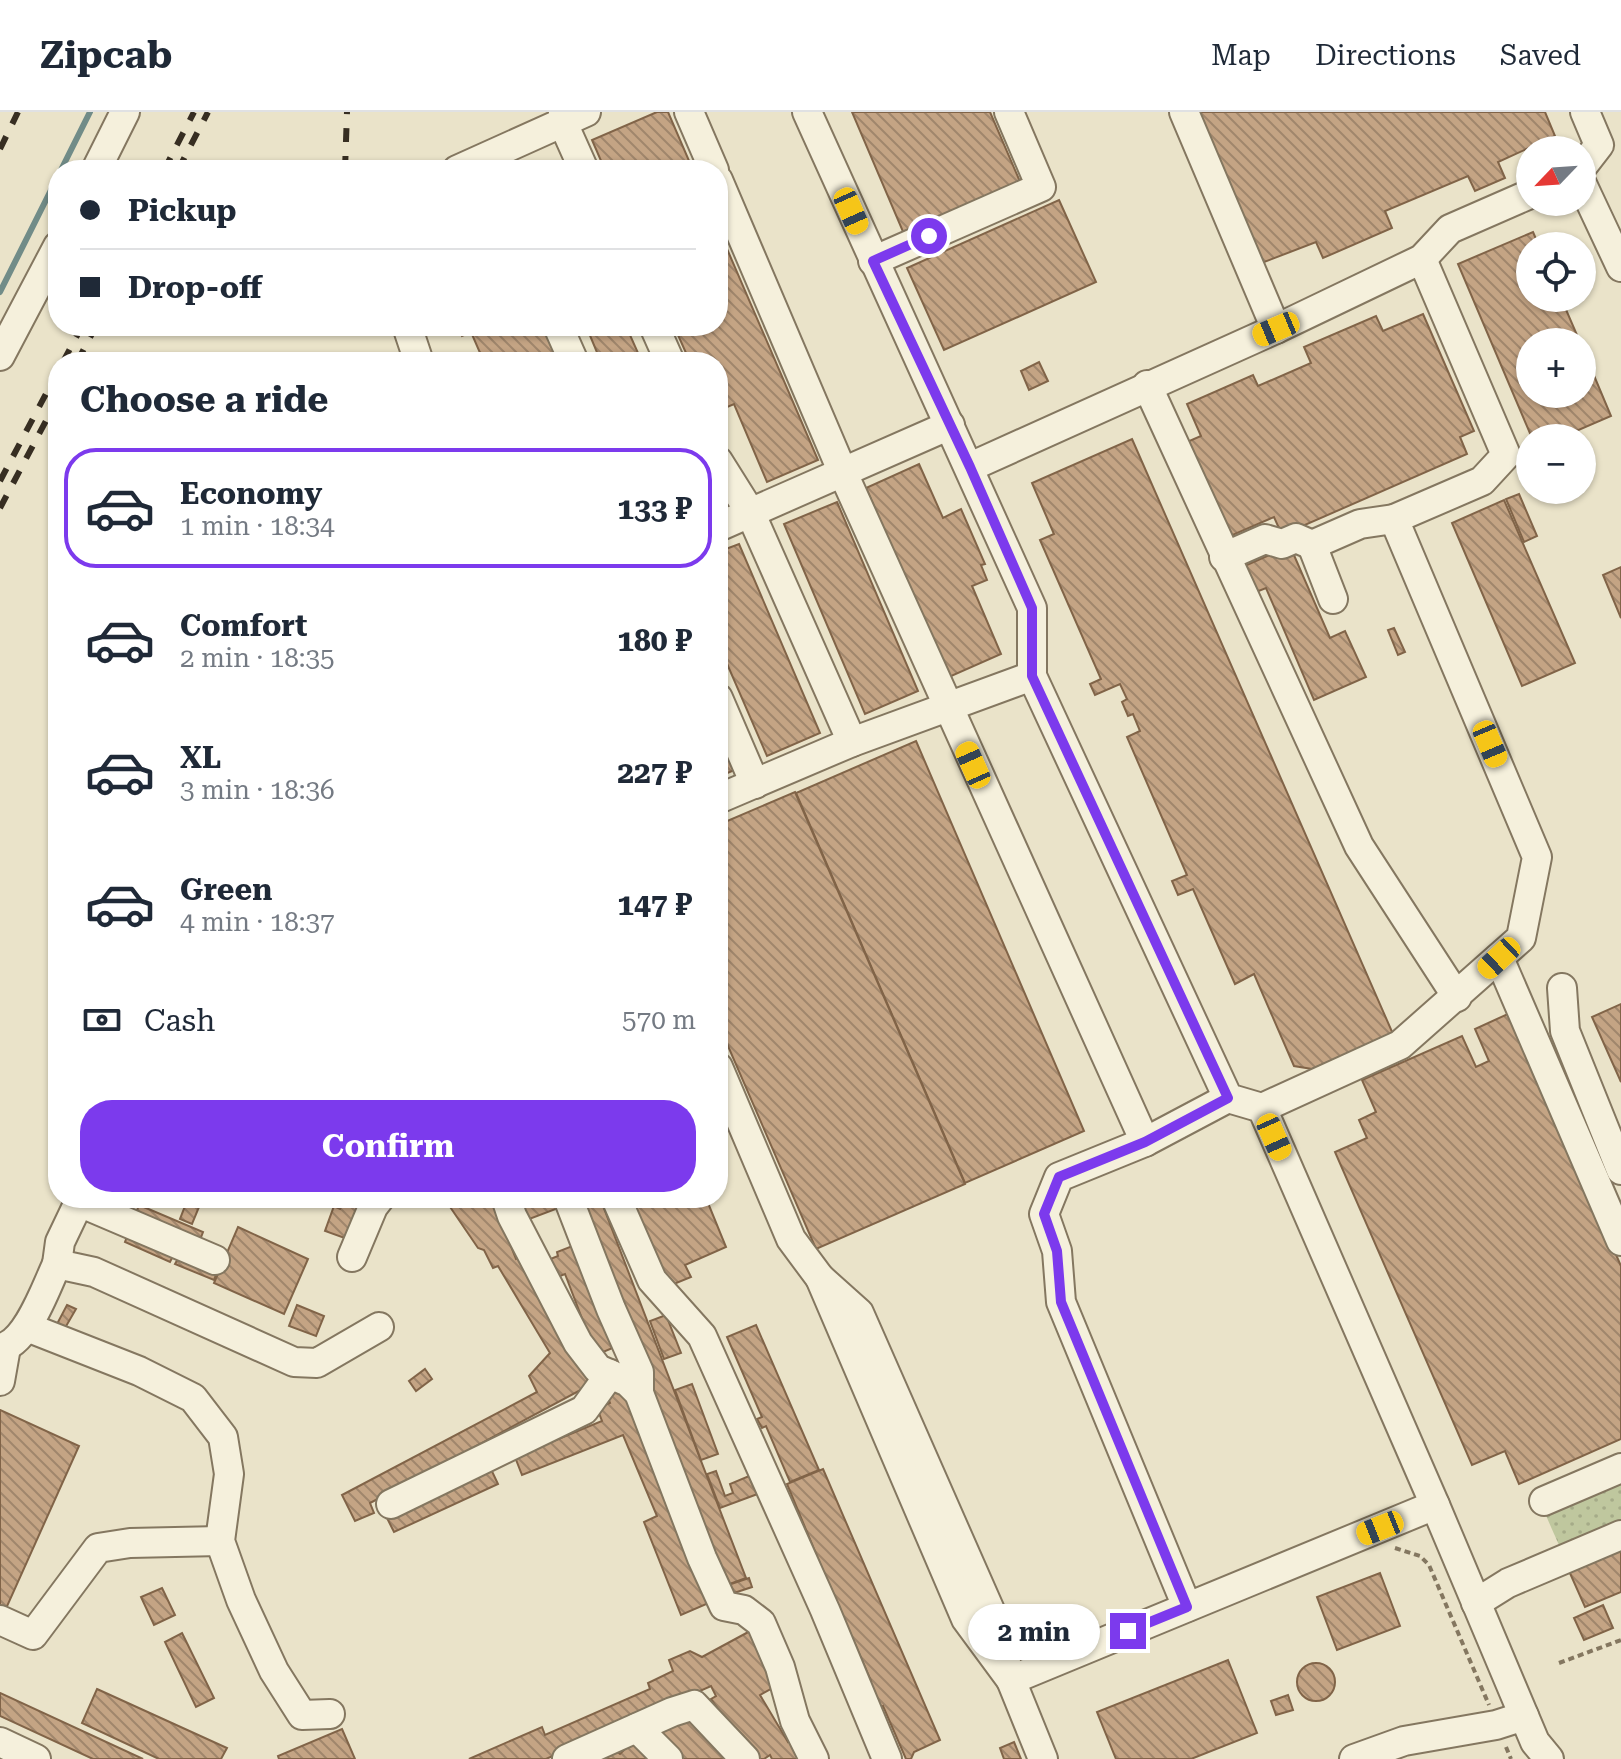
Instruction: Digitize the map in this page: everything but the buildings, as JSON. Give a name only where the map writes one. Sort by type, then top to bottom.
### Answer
[{"type":"lane","points":[[101,160],[125,112]]},
{"type":"lane","points":[[689,112],[710,160]]},
{"type":"lane","points":[[807,112],[1032,608],[1032,676],[1228,1098]]},
{"type":"lane","points":[[873,261],[1041,187],[1009,112]]},
{"type":"lane","points":[[1184,112],[1276,329]]},
{"type":"lane","points":[[1585,112],[1595,136]]},
{"type":"lane","points":[[496,160],[571,116],[582,160]]},
{"type":"lane","points":[[970,467],[1276,329],[1422,259],[1450,229],[1516,200]]},
{"type":"lane","points":[[728,203],[843,473],[1145,1142]]},
{"type":"lane","points":[[1596,212],[1620,261]]},
{"type":"lane","points":[[1312,545],[1360,524],[1394,519],[1482,481],[1506,455],[1422,259]]},
{"type":"lane","points":[[0,356],[48,265]]},
{"type":"lane","points":[[1147,385],[1359,846],[1457,997]]},
{"type":"lane","points":[[728,522],[950,425]]},
{"type":"lane","points":[[728,477],[750,512],[852,742]]},
{"type":"lane","points":[[1187,1607],[1061,1302],[1057,1251],[1044,1214],[1059,1177],[1145,1142],[1228,1098],[1262,1108],[1400,1045],[1521,938],[1537,857],[1394,519]]},
{"type":"lane","points":[[1224,557],[1265,539],[1282,544],[1296,538],[1312,545],[1333,599]]},
{"type":"lane","points":[[728,795],[852,742],[1032,676]]},
{"type":"lane","points":[[728,721],[755,784]]},
{"type":"lane","points":[[1499,958],[1621,1241]]},
{"type":"lane","points":[[1562,988],[1565,1031],[1621,1170]]},
{"type":"lane","points":[[728,1091],[791,1239],[820,1278],[859,1313],[992,1615],[1011,1680],[1043,1759]]},
{"type":"lane","points":[[1262,1108],[1540,1753]]},
{"type":"lane","points":[[0,1381],[3,1348],[27,1327],[57,1264],[60,1242],[76,1208]]},
{"type":"lane","points":[[98,1208],[215,1260]]},
{"type":"lane","points":[[352,1257],[373,1208]]},
{"type":"lane","points":[[509,1208],[578,1343],[598,1369],[628,1382],[639,1393]]},
{"type":"lane","points":[[572,1208],[639,1372],[639,1393],[702,1558],[724,1606],[744,1610],[761,1623],[780,1667],[795,1721],[814,1759]]},
{"type":"lane","points":[[620,1208],[652,1280],[702,1336],[825,1610],[887,1759]]},
{"type":"lane","points":[[57,1264],[94,1272],[294,1362],[317,1363],[379,1327]]},
{"type":"lane","points":[[27,1327],[139,1371],[193,1398],[223,1437],[229,1474],[220,1541],[241,1600],[274,1671],[302,1715],[330,1714]]},
{"type":"lane","points":[[391,1504],[584,1410],[610,1374]]},
{"type":"lane","points":[[1544,1501],[1621,1468]]},
{"type":"lane","points":[[1011,1680],[1435,1505]]},
{"type":"lane","points":[[1476,1603],[1508,1583],[1621,1535]]},
{"type":"lane","points":[[0,1620],[33,1635],[98,1548],[130,1543],[220,1541]]},
{"type":"lane","points":[[567,1759],[694,1705],[745,1759]]},
{"type":"lane","points":[[1354,1759],[1404,1741],[1496,1725],[1524,1716]]},
{"type":"lane","points":[[637,1728],[668,1759]]},
{"type":"lane","points":[[0,1742],[36,1759]]},
{"type":"path","points":[[1389,1549],[1405,1550],[1420,1556],[1429,1565],[1511,1759]]},
{"type":"path","points":[[1559,1663],[1621,1640]]},
{"type":"green space","points":[[1621,1478],[1621,1527],[1562,1552],[1544,1511]]},
{"type":"waterway","points":[[66,160],[90,112]]},
{"type":"waterway","points":[[0,292],[48,196]]},
{"type":"railway","points":[[0,149],[18,112]]},
{"type":"railway","points":[[169,160],[194,112]]},
{"type":"railway","points":[[183,160],[208,112]]},
{"type":"railway","points":[[345,160],[347,112]]},
{"type":"railway","points":[[68,352],[77,336]]},
{"type":"railway","points":[[82,352],[91,336]]},
{"type":"railway","points":[[0,481],[48,390]]},
{"type":"railway","points":[[0,508],[48,417]]},
{"type":"route","points":[[929,236],[873,261],[1032,608],[1032,676],[1228,1098],[1145,1142],[1059,1177],[1044,1214],[1057,1251],[1061,1302],[1187,1607],[1128,1631]]}]
